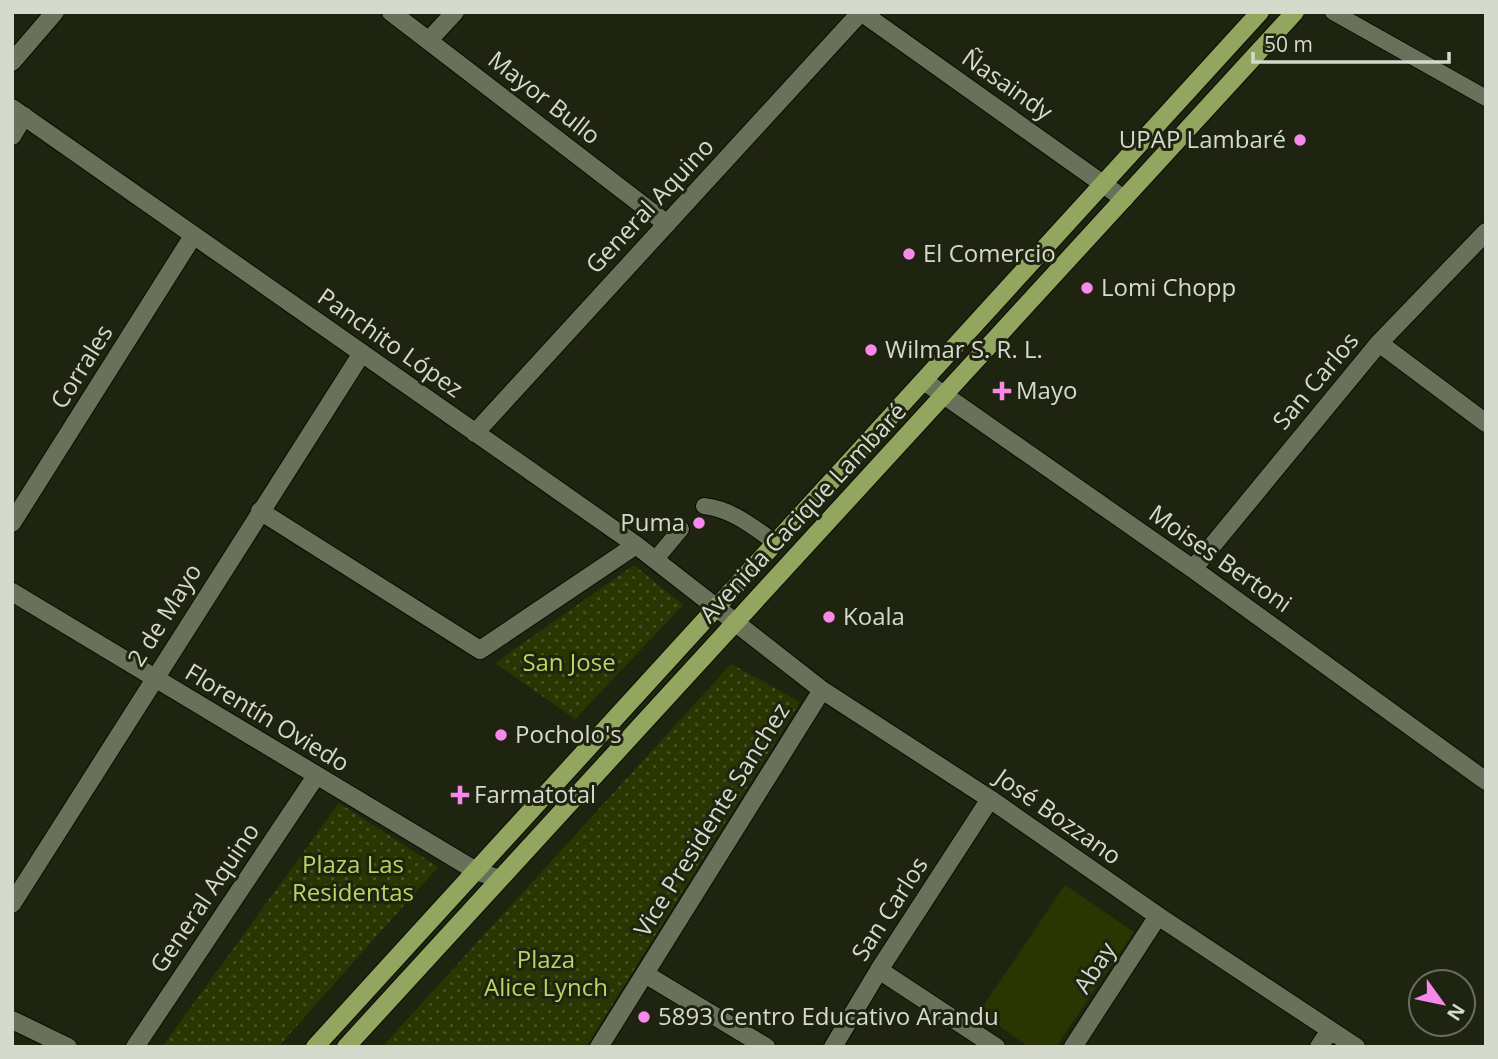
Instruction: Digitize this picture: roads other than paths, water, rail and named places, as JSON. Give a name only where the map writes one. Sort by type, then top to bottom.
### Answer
[{"type":"main road","name":"Avenida Cacique Lambaré","points":[[314,1047],[1260,12]]},
{"type":"main road","name":"Avenida Cacique Lambaré","points":[[346,1047],[1295,12]]},
{"type":"street","points":[[12,62],[55,12]]},
{"type":"street","name":"Mayor Bullo","points":[[391,12],[667,224]]},
{"type":"street","points":[[429,40],[454,12]]},
{"type":"street","name":"Ñasaindy","points":[[861,12],[1124,199]]},
{"type":"street","name":"General Aquino","points":[[475,433],[861,12]]},
{"type":"street","points":[[12,136],[18,112]]},
{"type":"street","name":"Panchito López","points":[[18,112],[636,545],[736,622]]},
{"type":"street","name":"San Carlos","points":[[1193,569],[1379,343],[1486,232]]},
{"type":"street","name":"Corrales","points":[[12,523],[193,236]]},
{"type":"street","points":[[1379,343],[1486,423]]},
{"type":"street","name":"2 de Mayo","points":[[12,904],[362,353]]},
{"type":"street","name":"Moises Bertoni","points":[[925,381],[1193,569],[1486,781]]},
{"type":"street","points":[[260,511],[480,650],[636,545]]},
{"type":"street","name":"Florentín Oviedo","points":[[12,592],[476,871],[500,879]]},
{"type":"street","name":"José Bozzano","points":[[736,622],[822,690],[990,799],[1158,916],[1356,1047]]},
{"type":"street","name":"Vice Presidente Sanchez","points":[[599,1047],[822,690]]},
{"type":"street","name":"General Aquino","points":[[135,1047],[316,776]]},
{"type":"street","name":"San Carlos","points":[[833,1047],[990,799]]},
{"type":"street","name":"Abay","points":[[1073,1047],[1158,916]]},
{"type":"street","points":[[879,971],[996,1047]]},
{"type":"street","points":[[645,974],[766,1047]]},
{"type":"street","points":[[12,1020],[68,1047]]},
{"type":"street","points":[[1319,1047],[1330,1030]]},
{"type":"lane","points":[[1333,12],[1486,98]]},
{"type":"lane","points":[[704,506],[733,513],[776,542]]},
{"type":"lane","points":[[655,560],[681,529]]},
{"type":"place","name":"UPAP Lambaré","points":[[1300,140]]},
{"type":"place","name":"El Comercio","points":[[909,254]]},
{"type":"place","name":"Lomi Chopp","points":[[1087,288]]},
{"type":"place","name":"Wilmar S. R. L.","points":[[871,350]]},
{"type":"place","name":"Mayo","points":[[1002,391]]},
{"type":"place","name":"Puma","points":[[699,523]]},
{"type":"place","name":"Koala","points":[[829,617]]},
{"type":"place","name":"Pocholo's","points":[[501,735]]},
{"type":"place","name":"Farmatotal","points":[[460,795]]},
{"type":"place","name":"5893 Centro Educativo Arandu","points":[[644,1017]]},
{"type":"park label","name":"San Jose","points":[[569,663]]},
{"type":"park label","name":"Plaza Las Residentas","points":[[353,879]]},
{"type":"park label","name":"Plaza Alice Lynch","points":[[546,974]]}]
